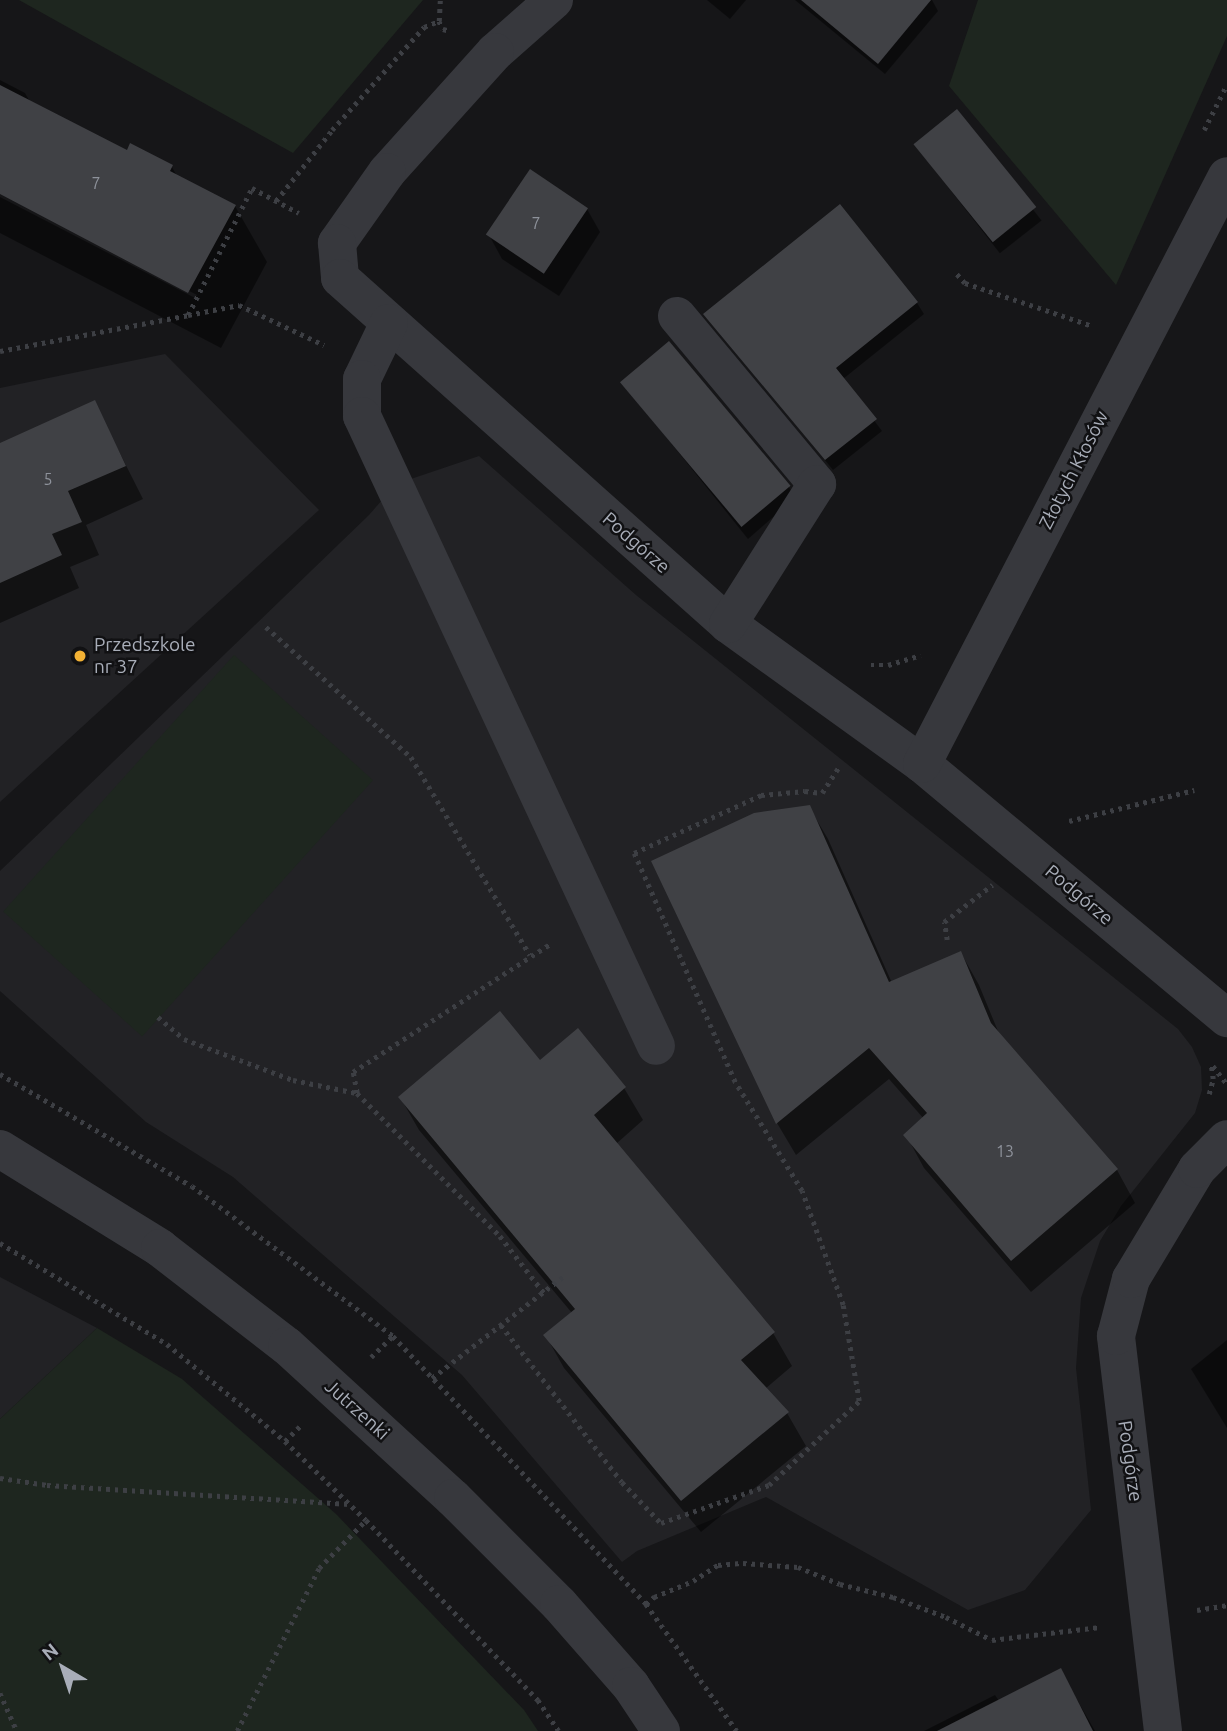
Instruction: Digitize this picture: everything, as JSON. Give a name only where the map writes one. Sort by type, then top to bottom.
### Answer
[{"type":"street","name":"Podgórze","points":[[554,0],[495,52],[387,172],[337,243],[340,278],[728,624],[922,764],[1227,1018]]},
{"type":"street","name":"Złotych Kłosów","points":[[922,764],[1227,176]]},
{"type":"street","points":[[677,316],[817,484],[728,624]]},
{"type":"street","points":[[389,323],[362,379],[362,416],[656,1046]]},
{"type":"street","name":"Podgórze","points":[[1163,1731],[1116,1336],[1131,1279],[1198,1169],[1227,1139]]},
{"type":"street","name":"Jutrzenki","points":[[0,1149],[160,1248],[287,1346],[453,1498],[559,1605],[631,1686],[661,1731]]},
{"type":"path","points":[[440,0],[439,21],[443,29],[455,30]]},
{"type":"path","points":[[276,201],[332,131],[424,27],[439,21]]},
{"type":"path","points":[[188,315],[252,188]]},
{"type":"path","points":[[957,274],[965,284],[1079,321]]},
{"type":"path","points":[[0,351],[239,305],[369,366]]},
{"type":"path","points":[[266,627],[411,757],[530,955]]},
{"type":"path","points":[[862,664],[888,665],[923,653]]},
{"type":"path","points":[[501,1325],[622,1482],[661,1523],[769,1485],[859,1401],[843,1305],[802,1191],[735,1082],[634,853],[761,795],[805,791],[822,793],[846,756]]},
{"type":"path","points":[[1106,813],[1194,790]]},
{"type":"path","points":[[947,940],[944,922],[998,882]]},
{"type":"path","points":[[357,1093],[353,1072],[530,955],[559,939]]},
{"type":"path","points":[[158,1017],[184,1039],[293,1080],[357,1093],[500,1236],[544,1293]]},
{"type":"path","points":[[1205,1104],[1213,1079],[1210,1062],[1227,1084]]},
{"type":"path","points":[[0,1243],[167,1344],[285,1441],[366,1520],[538,1700],[559,1731]]},
{"type":"path","points":[[432,1378],[564,1276]]},
{"type":"path","points":[[0,1478],[47,1485],[350,1504]]},
{"type":"path","points":[[237,1731],[319,1569],[366,1520]]},
{"type":"path","points":[[646,1604],[654,1597],[693,1581],[718,1565],[743,1563],[798,1567],[841,1584],[893,1597],[946,1617],[992,1640],[1105,1626]]},
{"type":"path","points":[[1185,1612],[1227,1605]]},
{"type":"path","points":[[0,1692],[17,1731]]},
{"type":"shaded area","points":[[19,0],[423,0],[293,153]]},
{"type":"shaded area","points":[[978,0],[1227,0],[1227,36],[1116,285],[949,86]]},
{"type":"shaded area","name":"Przedszkole nr 37","points":[[165,354],[319,510],[0,802],[0,388]]},
{"type":"shaded area","points":[[479,456],[636,595],[1178,1029],[1192,1047],[1201,1067],[1202,1090],[1195,1113],[1121,1206],[1100,1241],[1081,1298],[1076,1368],[1091,1510],[1025,1590],[968,1610],[766,1497],[637,1551],[622,1562],[462,1375],[233,1177],[146,1122],[0,991],[0,871],[369,515],[396,484]]},
{"type":"shaded area","points":[[234,655],[373,780],[142,1037],[3,911]]},
{"type":"shaded area","points":[[0,1277],[97,1328],[0,1419]]},
{"type":"shaded area","points":[[97,1328],[182,1379],[336,1514],[524,1710],[538,1731],[0,1731],[0,1419]]},
{"type":"building","points":[[801,0],[931,0],[878,64]]},
{"type":"building","points":[[0,85],[127,150],[130,143],[173,165],[170,171],[236,205],[188,293],[0,194]]},
{"type":"building","points":[[957,109],[1036,207],[993,242],[913,144]]},
{"type":"building","points":[[530,169],[588,208],[544,274],[486,234]]},
{"type":"building","points":[[840,204],[918,302],[836,368],[877,419],[825,460],[703,314]]},
{"type":"building","points":[[669,341],[790,486],[741,527],[620,382]]},
{"type":"building","points":[[95,400],[126,466],[68,491],[82,522],[52,534],[62,555],[0,583],[0,443]]},
{"type":"building","points":[[810,805],[889,982],[961,951],[991,1023],[1118,1169],[1011,1261],[903,1135],[927,1113],[869,1048],[776,1124],[651,861],[754,813]]},
{"type":"building","points":[[500,1011],[540,1060],[578,1028],[626,1087],[594,1115],[775,1332],[741,1360],[789,1412],[681,1501],[543,1335],[575,1309],[398,1097]]},
{"type":"building","points":[[1061,1668],[1093,1731],[937,1731]]},
{"type":"place","name":"Przedszkole nr 37","points":[[80,656]]}]
